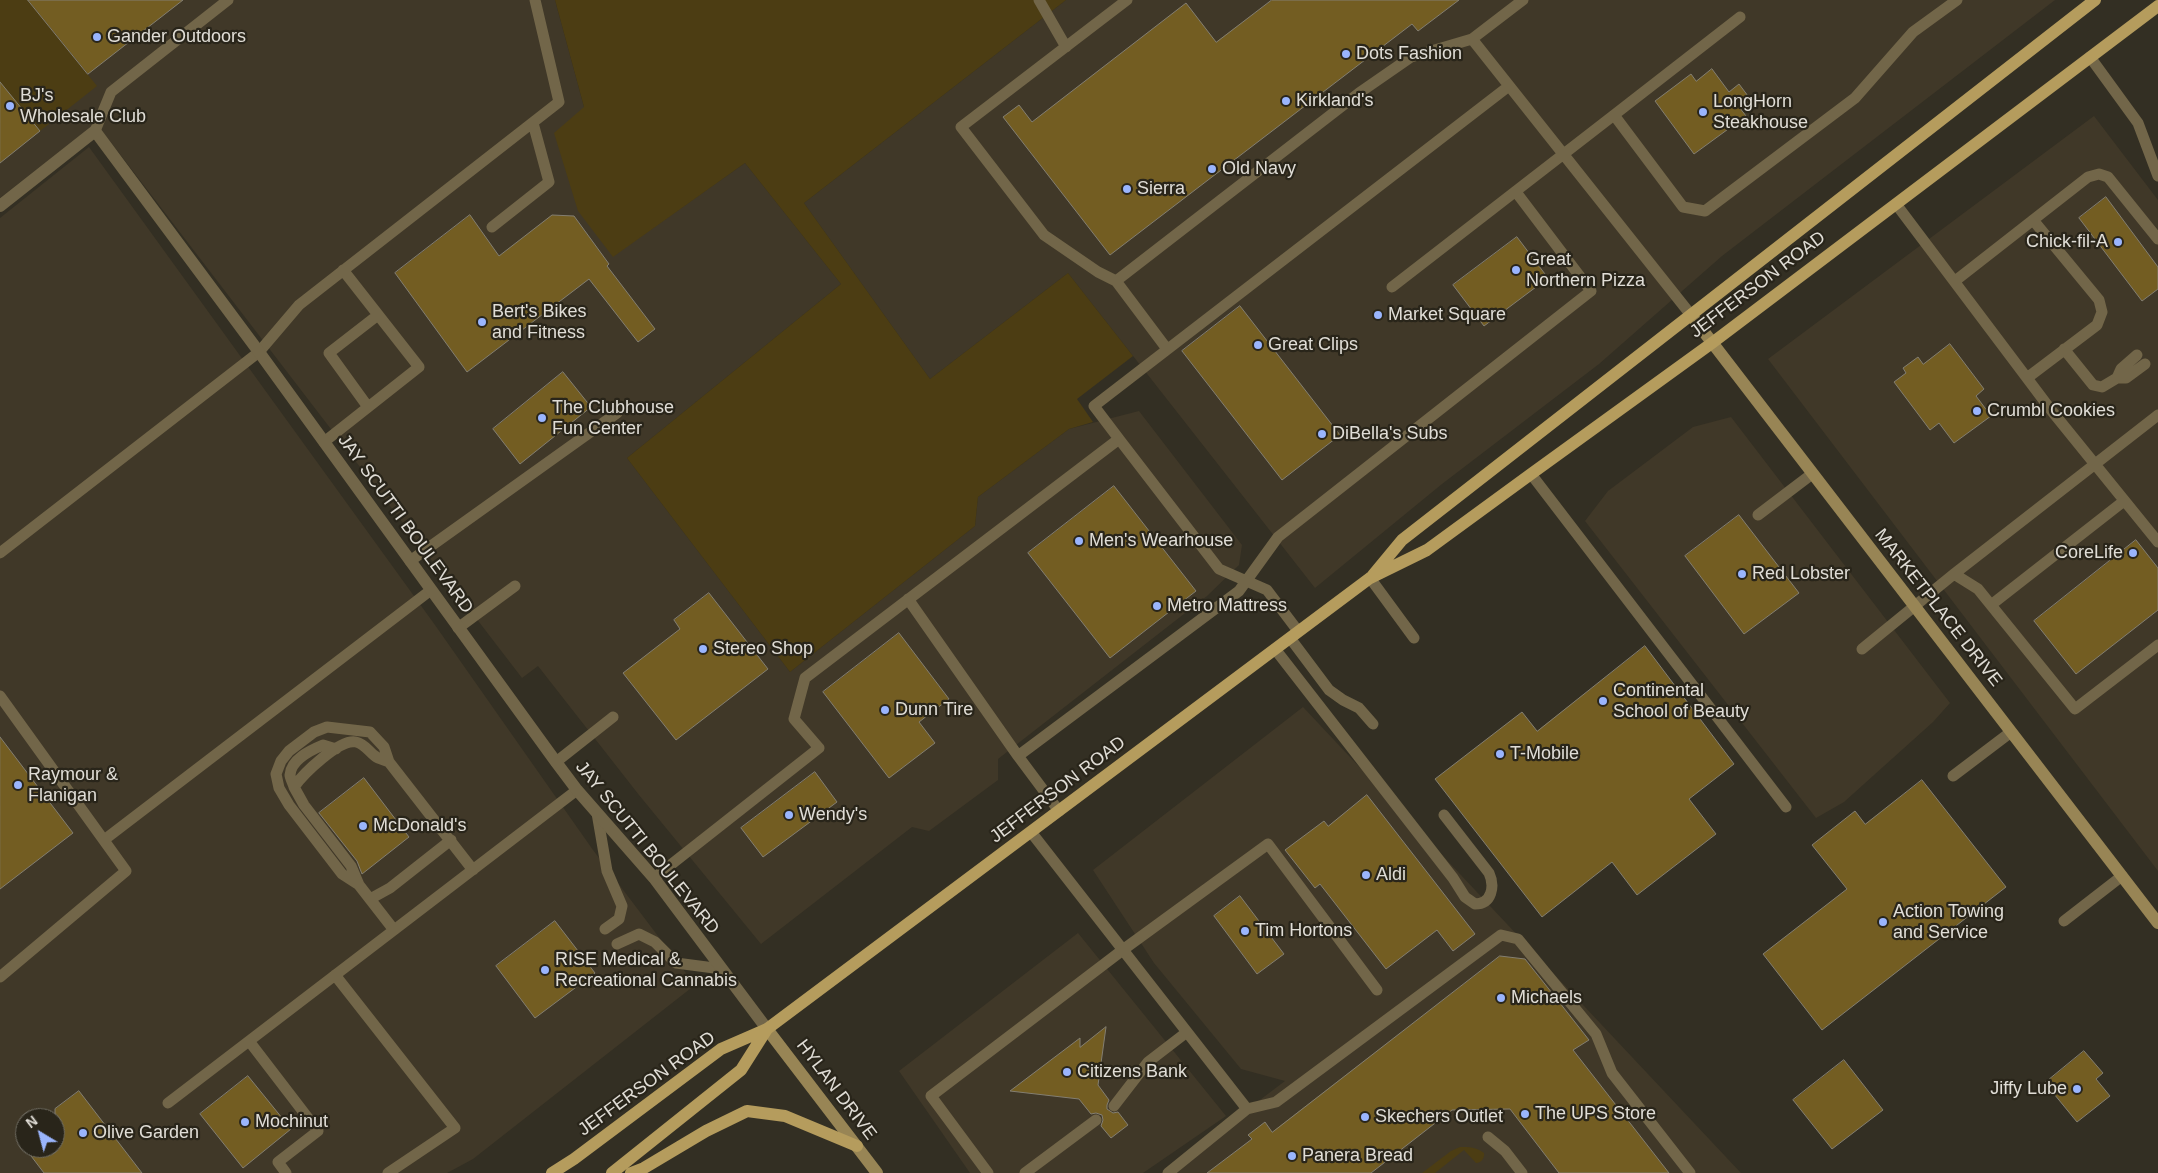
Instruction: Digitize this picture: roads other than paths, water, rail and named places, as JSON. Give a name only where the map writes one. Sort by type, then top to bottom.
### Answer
[{"type":"main road","name":"JEFFERSON ROAD","points":[[1370,578],[1402,540],[2095,0]]},
{"type":"main road","name":"JEFFERSON ROAD","points":[[552,1173],[574,1159],[721,1049],[767,1029],[1370,578],[1426,550],[1712,343],[2158,6]]},
{"type":"main road","name":"JEFFERSON ROAD","points":[[612,1173],[741,1070],[767,1029]]},
{"type":"main road","points":[[631,1173],[644,1168],[706,1131],[747,1111],[785,1116],[857,1146]]},
{"type":"street","points":[[0,206],[95,132]]},
{"type":"street","name":"JAY SCUTTI BOULEVARD","points":[[95,132],[259,352],[556,762],[577,790],[654,878],[767,1029]]},
{"type":"street","name":"MARKETPLACE DRIVE","points":[[1691,315],[2158,923]]},
{"type":"street","name":"HYLAN DRIVE","points":[[767,1029],[877,1173]]},
{"type":"lane","points":[[95,132],[111,92],[228,0]]},
{"type":"lane","points":[[0,553],[259,352],[298,305],[560,102],[535,0]]},
{"type":"lane","points":[[1039,0],[1066,47]]},
{"type":"lane","points":[[1127,0],[961,128],[1044,235],[1098,272],[1116,281],[1167,349]]},
{"type":"lane","points":[[1116,281],[1359,93],[1411,56],[1472,39],[1523,0]]},
{"type":"lane","points":[[1614,115],[1683,207],[1705,211],[1855,98],[1913,32],[1957,0]]},
{"type":"lane","points":[[1392,287],[1564,156],[1740,17]]},
{"type":"lane","points":[[1472,39],[1691,315]]},
{"type":"lane","points":[[2090,57],[2138,123],[2157,173]]},
{"type":"lane","points":[[1373,724],[1359,708],[1329,690],[1267,590],[1219,569],[1094,406],[1509,86]]},
{"type":"lane","points":[[492,227],[549,182],[533,123]]},
{"type":"lane","points":[[1955,281],[2088,177],[2099,174],[2108,177],[2158,239]]},
{"type":"lane","points":[[1018,756],[1239,591],[1278,537],[1591,291],[1516,192]]},
{"type":"lane","points":[[1896,204],[2027,378],[2158,542]]},
{"type":"lane","points":[[2027,378],[2097,325],[2102,312],[2099,300],[2033,220]]},
{"type":"lane","points":[[324,442],[419,368],[343,270]]},
{"type":"lane","points":[[368,407],[329,353],[378,316]]},
{"type":"lane","points":[[2064,350],[2093,385],[2102,387],[2117,378],[2126,378],[2145,364]]},
{"type":"lane","points":[[2117,378],[2121,369],[2137,355]]},
{"type":"lane","points":[[410,561],[617,413]]},
{"type":"lane","points":[[1862,649],[1954,574],[2158,415]]},
{"type":"lane","points":[[654,878],[819,748],[794,719],[805,678],[1119,439]]},
{"type":"lane","points":[[1531,474],[1786,807]]},
{"type":"lane","points":[[1758,515],[1812,474]]},
{"type":"lane","points":[[1990,605],[2124,501]]},
{"type":"lane","points":[[1954,574],[1978,589],[2075,709],[2158,645]]},
{"type":"lane","points":[[1370,578],[1414,638]]},
{"type":"lane","points":[[458,628],[515,586]]},
{"type":"lane","points":[[104,840],[431,590]]},
{"type":"lane","points":[[908,599],[1059,811]]},
{"type":"lane","points":[[1275,649],[1453,878],[1465,897],[1474,904],[1482,903],[1488,899],[1492,890],[1492,881],[1489,873],[1444,815]]},
{"type":"lane","points":[[0,696],[126,871],[0,977]]},
{"type":"lane","points":[[556,762],[614,717]]},
{"type":"lane","points":[[359,885],[342,874],[278,788],[276,774],[281,761],[289,750],[314,732],[327,727],[370,732],[384,747],[389,762],[473,870]]},
{"type":"lane","points":[[1953,776],[2011,732]]},
{"type":"lane","points":[[389,762],[374,755],[367,747],[357,742],[349,742],[336,749],[302,774],[294,787],[304,805],[351,866],[359,885],[394,930]]},
{"type":"lane","points":[[168,1103],[577,790]]},
{"type":"lane","points":[[597,813],[607,872],[622,906],[619,919],[605,929]]},
{"type":"lane","points":[[1030,832],[1124,949],[1247,1109]]},
{"type":"lane","points":[[370,899],[390,888],[450,840]]},
{"type":"lane","points":[[988,1173],[931,1096],[1124,949],[1268,844],[1377,990]]},
{"type":"lane","points":[[2064,921],[2122,876]]},
{"type":"lane","points":[[617,944],[639,934],[655,942],[676,963],[722,969]]},
{"type":"lane","points":[[1168,1173],[1247,1109],[1276,1102],[1501,935],[1518,939],[1596,1034],[1612,1073],[1690,1173]]},
{"type":"lane","points":[[335,975],[455,1128],[388,1173]]},
{"type":"lane","points":[[1114,1106],[1148,1062],[1187,1032]]},
{"type":"lane","points":[[249,1041],[318,1130],[278,1162],[286,1173]]},
{"type":"lane","points":[[1026,1173],[1096,1120]]},
{"type":"lane","points":[[1488,1136],[1505,1151],[1522,1173]]},
{"type":"place","name":"Gander Outdoors","points":[[97,37]]},
{"type":"place","name":"Dots Fashion","points":[[1346,54]]},
{"type":"place","name":"Kirkland's","points":[[1286,101]]},
{"type":"place","name":"BJ's Wholesale Club","points":[[10,106]]},
{"type":"place","name":"LongHorn Steakhouse","points":[[1703,112]]},
{"type":"place","name":"Old Navy","points":[[1212,169]]},
{"type":"place","name":"Sierra","points":[[1127,189]]},
{"type":"place","name":"Chick-fil-A","points":[[2118,242]]},
{"type":"place","name":"Great Northern Pizza","points":[[1516,270]]},
{"type":"place","name":"Market Square","points":[[1378,315]]},
{"type":"place","name":"Bert's Bikes and Fitness","points":[[482,322]]},
{"type":"place","name":"Great Clips","points":[[1258,345]]},
{"type":"place","name":"Crumbl Cookies","points":[[1977,411]]},
{"type":"place","name":"The Clubhouse Fun Center","points":[[542,418]]},
{"type":"place","name":"DiBella's Subs","points":[[1322,434]]},
{"type":"place","name":"Men's Wearhouse","points":[[1079,541]]},
{"type":"place","name":"CoreLife","points":[[2133,553]]},
{"type":"place","name":"Red Lobster","points":[[1742,574]]},
{"type":"place","name":"Metro Mattress","points":[[1157,606]]},
{"type":"place","name":"Stereo Shop","points":[[703,649]]},
{"type":"place","name":"Continental School of Beauty","points":[[1603,701]]},
{"type":"place","name":"Dunn Tire","points":[[885,710]]},
{"type":"place","name":"T-Mobile","points":[[1500,754]]},
{"type":"place","name":"Raymour & Flanigan","points":[[18,785]]},
{"type":"place","name":"Wendy's","points":[[789,815]]},
{"type":"place","name":"McDonald's","points":[[363,826]]},
{"type":"place","name":"Aldi","points":[[1366,875]]},
{"type":"place","name":"Action Towing and Service","points":[[1883,922]]},
{"type":"place","name":"Tim Hortons","points":[[1245,931]]},
{"type":"place","name":"RISE Medical & Recreational Cannabis","points":[[545,970]]},
{"type":"place","name":"Michaels","points":[[1501,998]]},
{"type":"place","name":"Citizens Bank","points":[[1067,1072]]},
{"type":"place","name":"Jiffy Lube","points":[[2077,1089]]},
{"type":"place","name":"The UPS Store","points":[[1525,1114]]},
{"type":"place","name":"Skechers Outlet","points":[[1365,1117]]},
{"type":"place","name":"Mochinut","points":[[245,1122]]},
{"type":"place","name":"Olive Garden","points":[[83,1133]]},
{"type":"place","name":"Panera Bread","points":[[1292,1156]]}]
